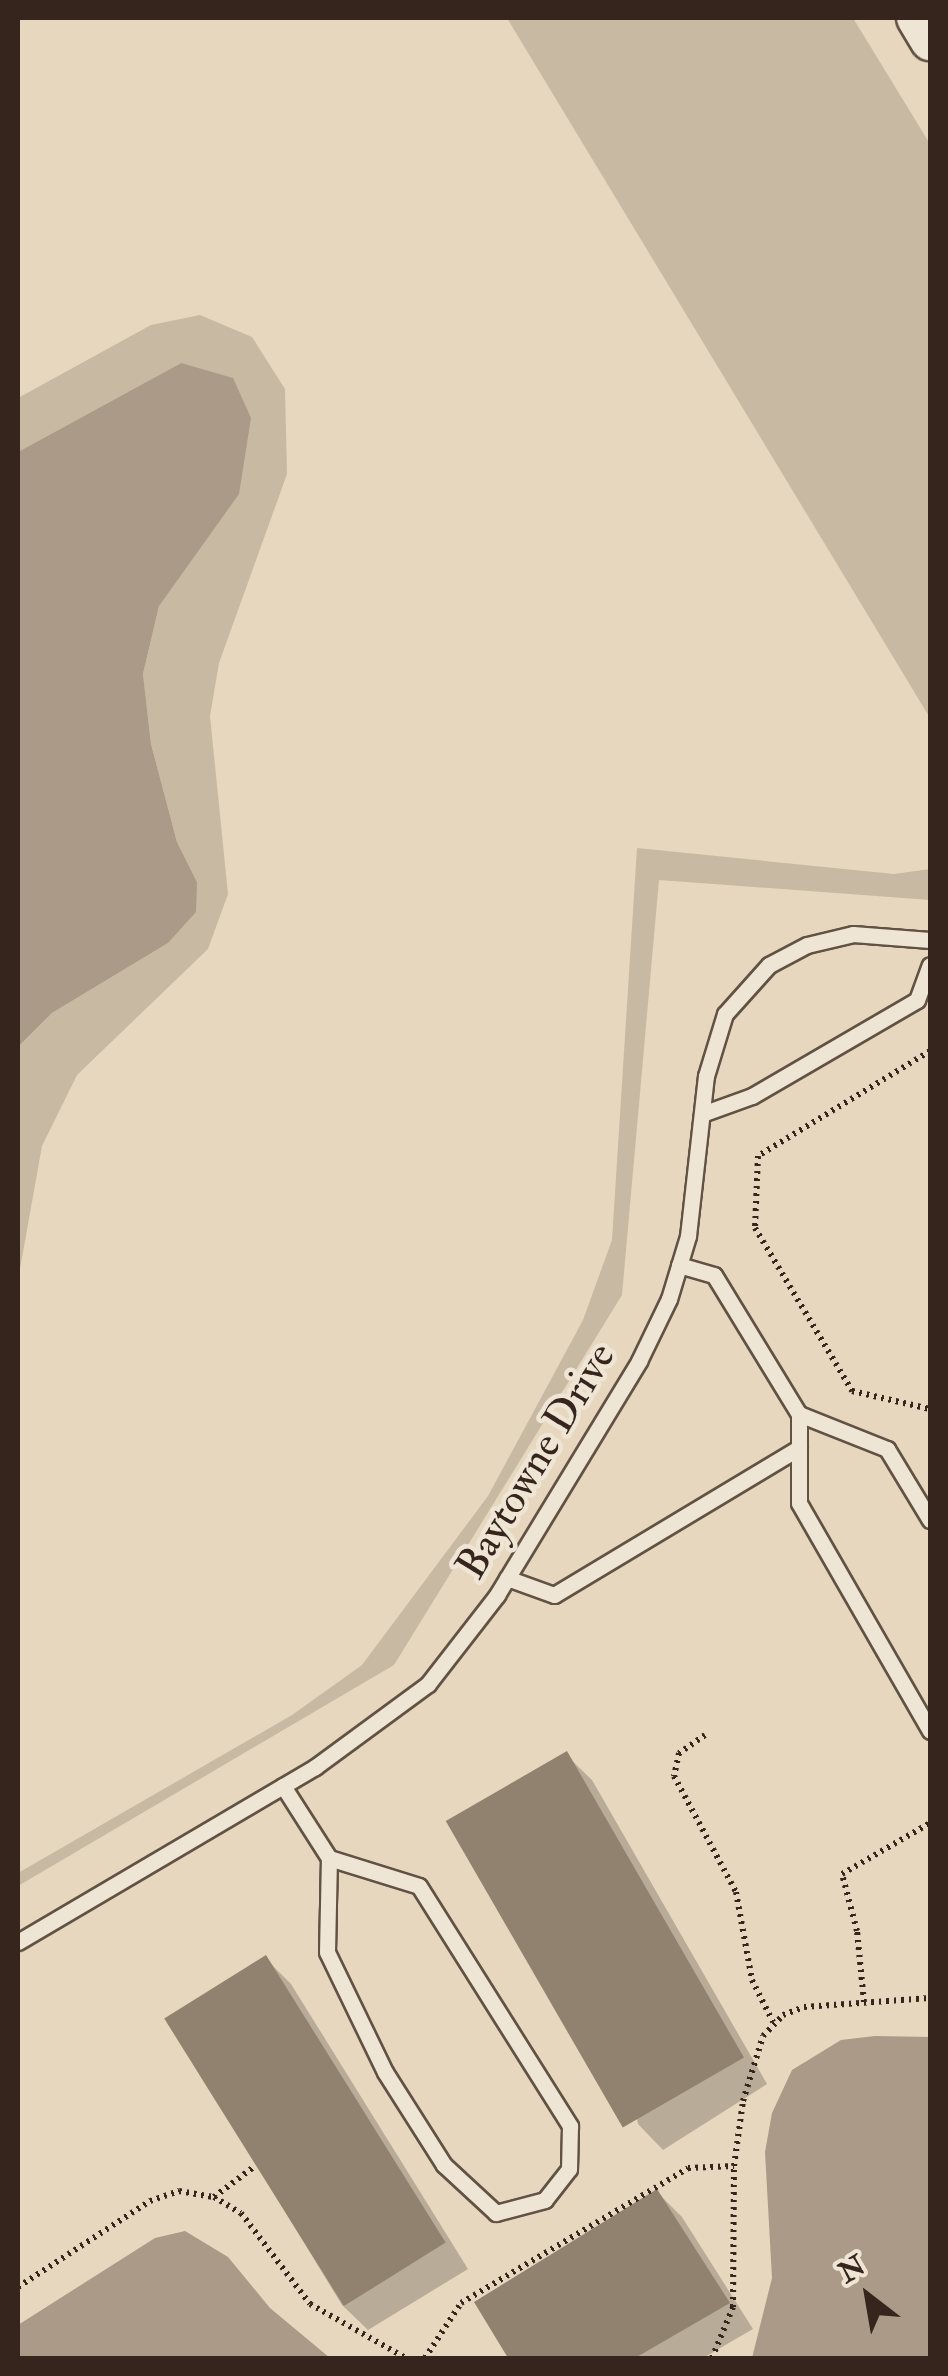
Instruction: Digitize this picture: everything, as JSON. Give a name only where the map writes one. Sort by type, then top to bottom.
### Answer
[{"type":"street","points":[[916,18],[930,41]]},
{"type":"lane","name":"Baytowne Drive","points":[[18,1942],[379,1726],[428,1684],[468,1639],[638,1362],[680,1265],[706,1076],[726,1014],[769,965],[807,945],[853,934],[930,940]]},
{"type":"lane","points":[[702,1114],[769,1087],[917,1000],[930,965]]},
{"type":"lane","points":[[680,1265],[714,1276],[799,1414],[798,1503],[930,1731]]},
{"type":"lane","points":[[799,1414],[887,1449],[930,1520]]},
{"type":"lane","points":[[507,1578],[554,1595],[799,1448]]},
{"type":"lane","points":[[282,1786],[330,1858],[326,1952],[385,2072],[444,2164],[496,2212],[545,2200],[569,2168],[570,2126],[500,2014],[419,1886],[330,1858]]},
{"type":"path","points":[[930,1051],[758,1156],[755,1228],[852,1391],[930,1409]]},
{"type":"path","points":[[705,1736],[679,1753],[674,1776],[736,1892],[752,1980],[773,2022]]},
{"type":"path","points":[[864,2002],[858,1931],[842,1874],[930,1823]]},
{"type":"path","points":[[712,2358],[732,2307],[734,2166],[743,2100],[773,2022],[804,2007],[930,1998]]},
{"type":"path","points":[[214,2197],[254,2166]]},
{"type":"path","points":[[425,2358],[461,2304],[688,2168],[734,2166]]},
{"type":"path","points":[[18,2287],[150,2202],[179,2191],[214,2197],[241,2213],[310,2304],[406,2358]]},
{"type":"shaded area","points":[[507,18],[853,18],[930,144],[930,718]]},
{"type":"shaded area","points":[[200,315],[252,337],[285,389],[287,474],[219,663],[210,716],[228,894],[208,949],[77,1075],[42,1146],[18,1280],[18,1047],[52,1013],[168,943],[197,882],[177,842],[151,744],[143,674],[159,606],[190,554],[181,363],[18,452],[18,398],[151,325]]},
{"type":"shaded area","points":[[181,363],[233,378],[251,418],[239,494],[159,606],[143,674],[151,744],[177,842],[197,882],[196,912],[168,943],[52,1013],[18,1047],[18,452]]},
{"type":"shaded area","points":[[637,848],[894,874],[930,869],[930,900],[659,880],[622,1295],[394,1665],[18,1886],[18,1873],[292,1715],[362,1665],[488,1496],[583,1320],[612,1240]]},
{"type":"shaded area","points":[[930,2037],[930,2358],[752,2358],[772,2278],[765,2152],[772,2113],[792,2070],[841,2040]]},
{"type":"shaded area","points":[[185,2231],[228,2257],[270,2308],[330,2358],[18,2358],[18,2325],[155,2238]]},
{"type":"building","points":[[567,1751],[744,2058],[623,2128],[446,1821]]},
{"type":"building","points":[[266,1955],[446,2242],[344,2306],[164,2019]]},
{"type":"building","points":[[657,2189],[730,2303],[635,2358],[508,2358],[474,2302]]}]
